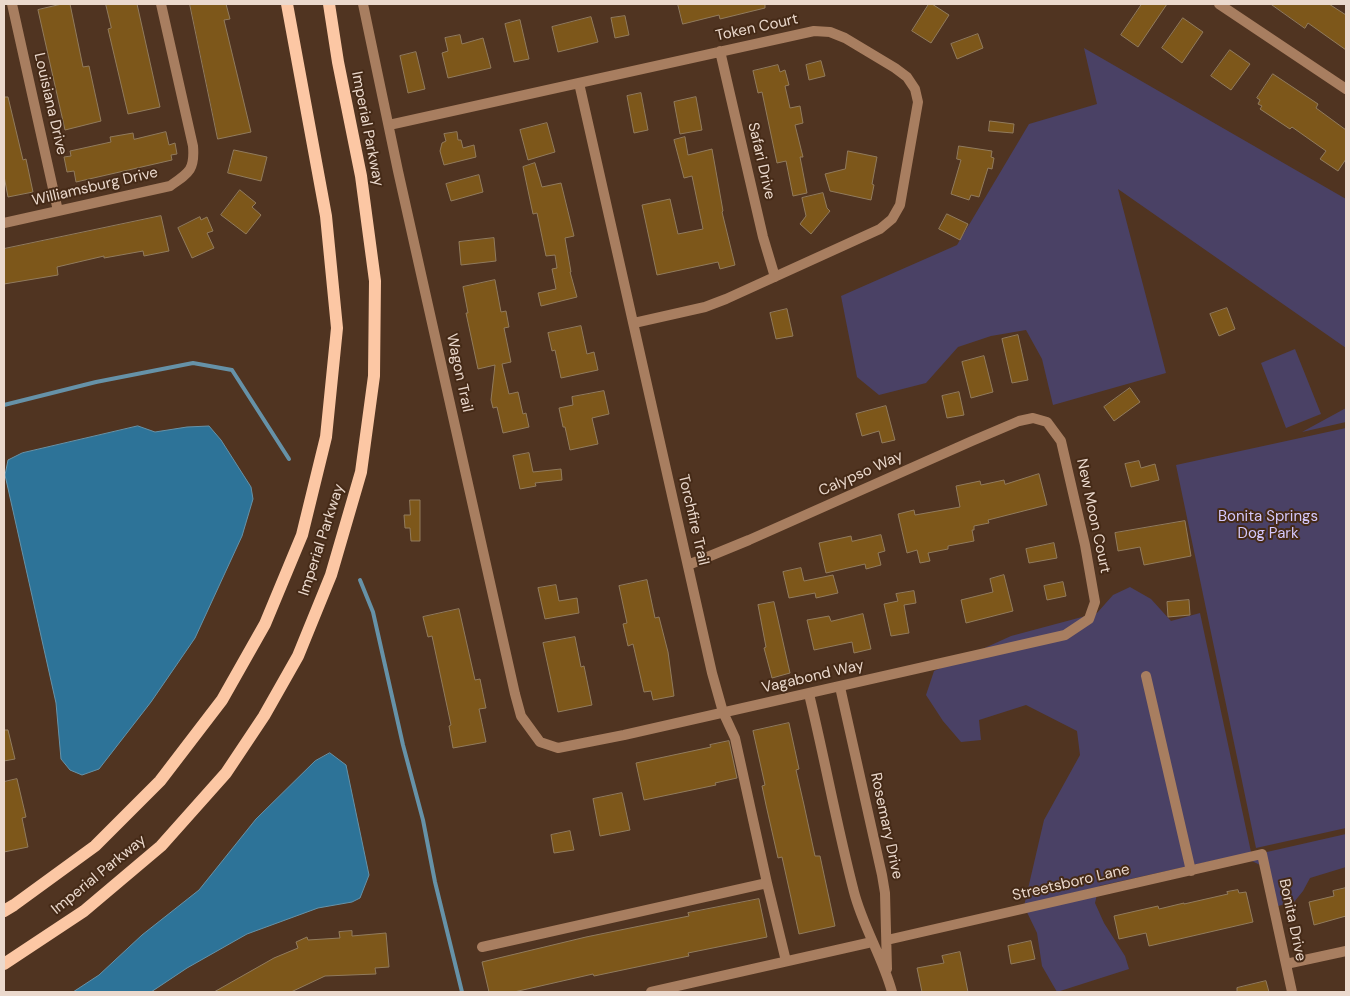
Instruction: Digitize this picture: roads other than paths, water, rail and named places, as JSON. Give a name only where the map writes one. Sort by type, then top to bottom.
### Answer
[{"type":"main road","name":"Imperial Parkway","points":[[4,911],[95,846],[160,781],[222,700],[265,624],[302,535],[326,437],[337,328],[326,216],[287,4]]},
{"type":"main road","name":"Imperial Parkway","points":[[4,964],[84,911],[161,846],[226,774],[264,716],[298,656],[331,575],[361,472],[374,376],[375,281],[361,176],[338,62],[329,4]]},
{"type":"street","name":"Louisiana Drive","points":[[12,4],[58,211]]},
{"type":"street","name":"Williamsburg Drive","points":[[4,223],[170,186],[189,173],[194,160],[193,146],[161,4]]},
{"type":"street","name":"Wagon Trail","points":[[362,4],[520,716],[540,742]]},
{"type":"street","points":[[1219,4],[1346,89]]},
{"type":"street","name":"Token Court","points":[[389,125],[814,31],[830,32],[845,38],[908,77],[915,89],[918,102],[900,205],[892,219],[880,229],[704,307],[634,323]]},
{"type":"street","name":"Safari Drive","points":[[720,51],[763,237],[775,277]]},
{"type":"street","name":"Torchfire Trail","points":[[579,83],[712,673],[723,712],[735,738],[786,961]]},
{"type":"street","name":"Calypso Way","points":[[688,565],[1019,421],[1033,418],[1047,422]]},
{"type":"street","name":"New Moon Court","points":[[1047,422],[1061,441],[1085,545],[1095,602],[1089,619]]},
{"type":"street","name":"Vagabond Way","points":[[540,742],[558,748],[809,694],[1065,635],[1089,619]]},
{"type":"street","points":[[1146,676],[1191,871]]},
{"type":"street","name":"Rosemary Drive","points":[[840,687],[885,893],[887,972]]},
{"type":"street","name":"Rosemary Drive","points":[[809,694],[854,892],[872,942],[887,972],[892,992]]},
{"type":"street","name":"Streetsboro Lane","points":[[887,940],[1262,854]]},
{"type":"street","name":"Bonita Drive","points":[[1262,854],[1292,992]]},
{"type":"street","points":[[482,947],[767,883]]},
{"type":"street","points":[[650,992],[872,942]]},
{"type":"street","points":[[1286,964],[1346,951]]},
{"type":"water","points":[[138,426],[155,432],[209,426],[221,440],[251,487],[253,499],[242,536],[195,638],[151,702],[99,769],[82,775],[70,770],[61,759],[56,703],[5,475],[8,460],[22,453]]},
{"type":"water","points":[[330,753],[346,765],[369,875],[360,898],[352,902],[318,908],[247,934],[187,968],[151,992],[73,992],[99,975],[142,935],[199,890],[256,819],[315,761]]},
{"type":"waterway","points":[[4,405],[96,382],[193,363],[232,370],[289,459]]},
{"type":"waterway","points":[[360,580],[373,612],[462,992]]},
{"type":"park label","name":"Bonita Springs Dog Park","points":[[1268,526]]}]
